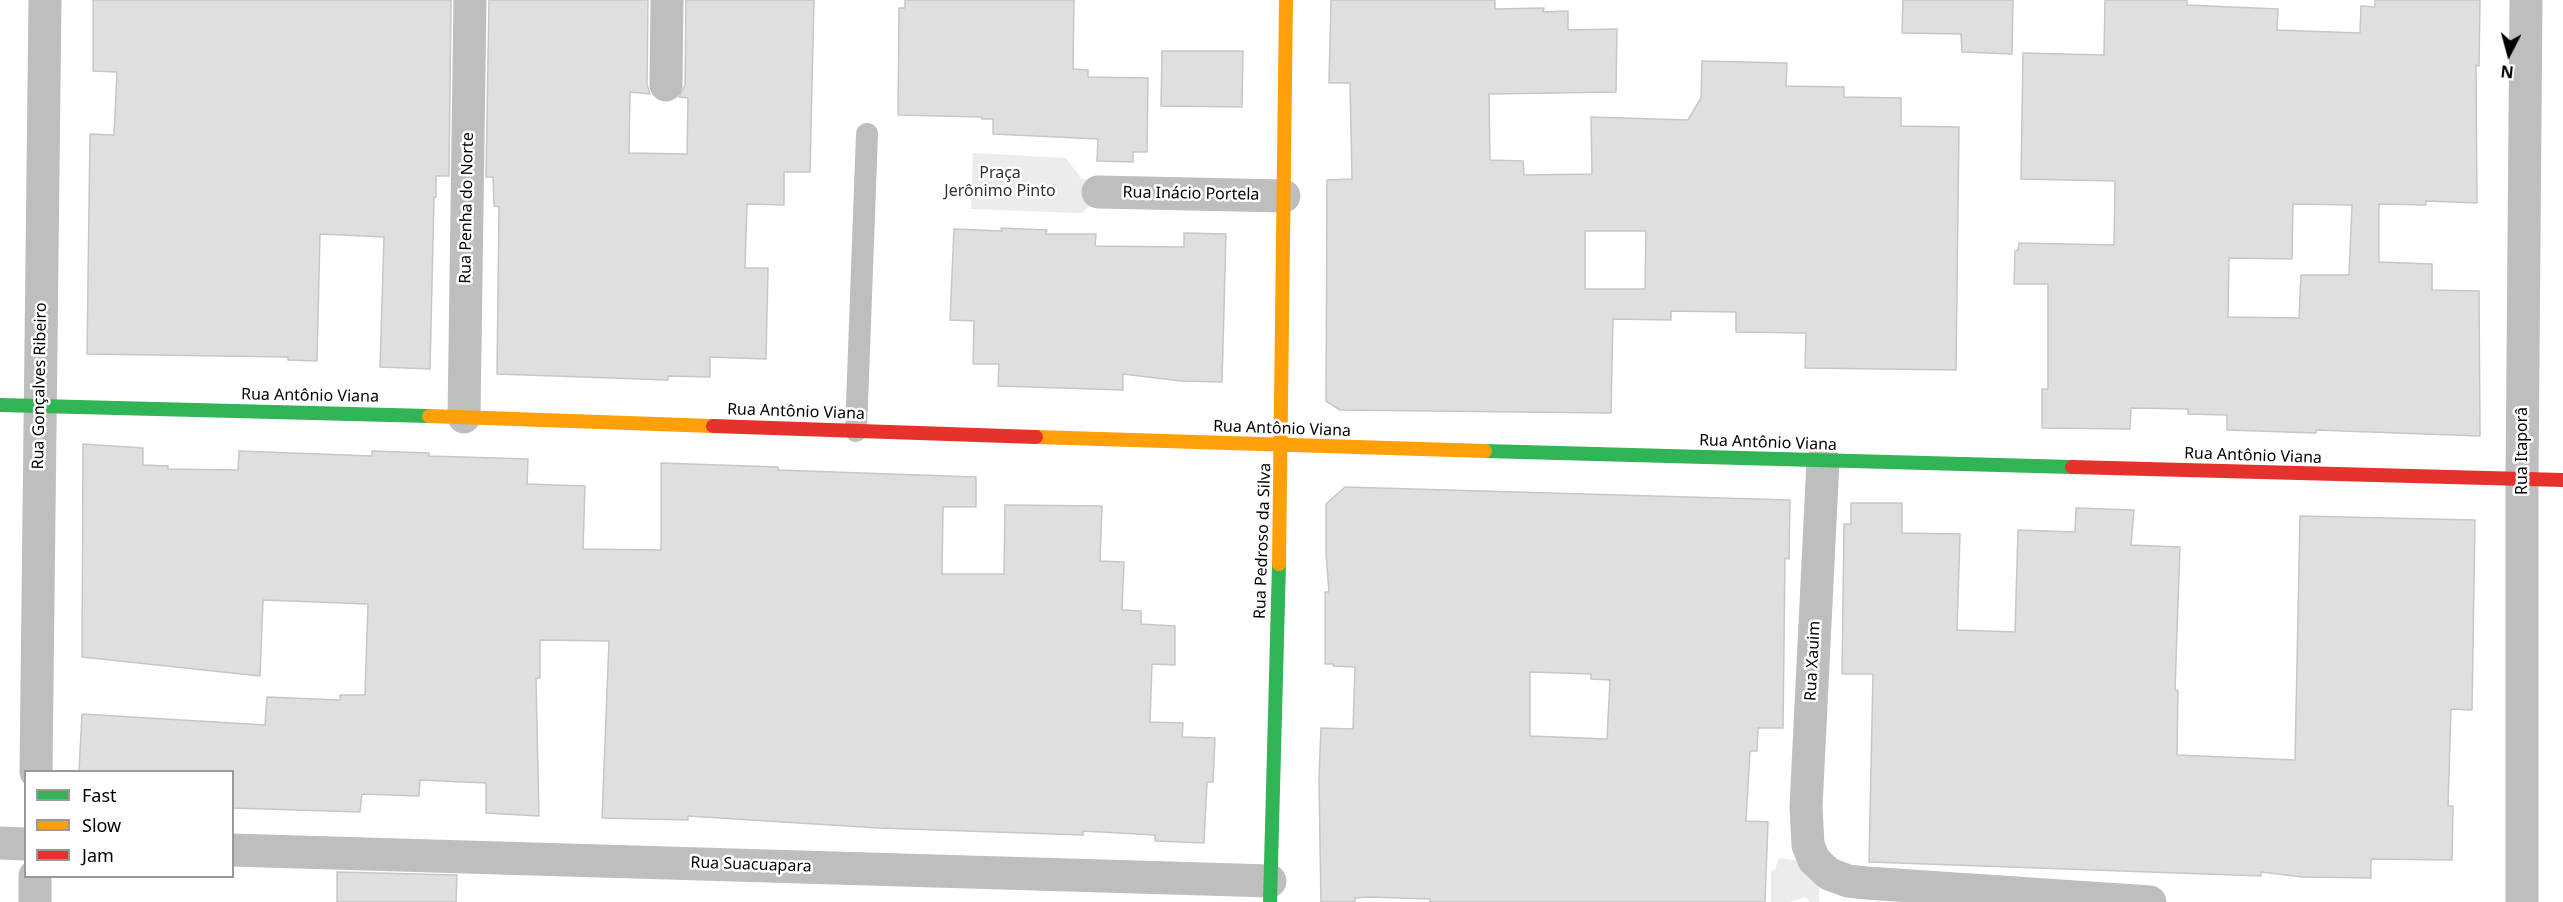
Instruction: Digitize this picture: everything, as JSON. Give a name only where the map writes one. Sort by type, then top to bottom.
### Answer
[{"type":"street","name":"Rua Gonçalves Ribeiro","points":[[36,770],[45,0]]},
{"type":"street","name":"Rua Penha do Norte","points":[[464,417],[470,0]]},
{"type":"street","points":[[666,85],[667,0]]},
{"type":"street","name":"Rua Pedroso da Silva","points":[[1270,891],[1282,446],[1287,0]]},
{"type":"street","name":"Rua Itaporâ","points":[[2522,902],[2522,480],[2526,0]]},
{"type":"street","name":"Rua Inácio Portela","points":[[1098,192],[1284,195]]},
{"type":"street","name":"Rua Antônio Viana","points":[[0,405],[464,417],[1282,446],[2563,480]]},
{"type":"street","name":"Rua Xauim","points":[[1823,461],[1806,807],[1808,844],[1814,860],[1829,874],[1848,881],[2150,902]]},
{"type":"street","points":[[0,843],[24,844]]},
{"type":"street","name":"Rua Suacuapara","points":[[234,850],[1270,891]]},
{"type":"street","points":[[35,878],[35,902]]},
{"type":"lane","points":[[856,431],[867,134]]},
{"type":"green space","name":"Praça Jerônimo Pinto","points":[[973,153],[1066,158],[1081,178],[1091,182],[1089,206],[1082,213],[971,209]]},
{"type":"green space","points":[[1779,858],[1812,862],[1819,879],[1819,902],[1810,902],[1805,897],[1790,902],[1771,902],[1771,871],[1775,869]]},
{"type":"building","points":[[93,0],[451,0],[449,176],[436,176],[430,369],[380,367],[384,237],[320,234],[317,361],[288,360],[288,357],[87,354],[90,134],[114,135],[117,72],[93,71]]},
{"type":"building","points":[[489,0],[648,0],[647,85],[650,94],[630,92],[629,153],[687,154],[688,98],[679,97],[685,85],[686,0],[814,0],[810,172],[784,172],[784,205],[747,204],[745,268],[768,268],[766,359],[710,357],[710,377],[668,376],[668,380],[497,374],[499,207],[494,206],[493,177],[486,177]]},
{"type":"building","points":[[905,0],[1074,0],[1073,69],[1088,70],[1088,77],[1148,78],[1147,152],[1133,152],[1133,162],[1097,161],[1098,139],[993,134],[993,119],[982,119],[982,117],[898,115],[899,8],[905,8]]},
{"type":"building","points":[[1331,0],[1495,0],[1495,9],[1544,8],[1543,12],[1568,11],[1568,30],[1617,29],[1616,92],[1489,94],[1490,160],[1523,161],[1524,175],[1592,174],[1591,117],[1688,120],[1701,98],[1702,61],[1787,63],[1786,86],[1844,87],[1844,97],[1901,98],[1901,126],[1959,127],[1956,370],[1805,368],[1806,333],[1736,332],[1736,312],[1671,311],[1671,320],[1613,319],[1611,413],[1340,410],[1326,401],[1327,180],[1352,179],[1350,83],[1329,83]],"holes":[[[1585,231],[1646,231],[1645,289],[1585,289]]]},
{"type":"building","points":[[1903,0],[2013,0],[2012,54],[1962,52],[1961,34],[1902,33]]},
{"type":"building","points":[[2105,0],[2187,0],[2187,5],[2278,9],[2277,30],[2360,33],[2361,6],[2375,7],[2375,0],[2480,0],[2479,66],[2476,65],[2477,203],[2426,201],[2426,205],[2379,204],[2379,262],[2432,264],[2432,290],[2479,291],[2480,436],[2316,430],[2316,433],[2227,430],[2227,415],[2188,414],[2188,409],[2131,408],[2130,429],[2042,428],[2042,389],[2048,389],[2048,284],[2014,284],[2015,251],[2018,250],[2019,243],[2114,245],[2115,181],[2021,179],[2023,53],[2104,55]],"holes":[[[2293,204],[2352,205],[2349,275],[2301,275],[2299,318],[2228,317],[2229,258],[2292,259]]]},
{"type":"building","points":[[1162,51],[1243,51],[1242,107],[1161,106]]},
{"type":"building","points":[[1001,228],[1047,230],[1046,234],[1096,234],[1095,246],[1184,247],[1184,233],[1226,234],[1222,382],[1181,381],[1123,374],[1123,390],[998,386],[999,364],[973,364],[974,321],[950,320],[954,229],[1002,231]]},
{"type":"building","points":[[83,444],[143,448],[143,465],[168,466],[168,469],[238,470],[239,451],[372,456],[372,451],[429,453],[429,456],[528,459],[527,484],[585,486],[583,549],[661,550],[661,463],[976,477],[976,507],[943,507],[942,574],[1004,574],[1005,505],[1102,506],[1100,561],[1124,562],[1122,610],[1141,611],[1141,624],[1175,626],[1175,665],[1152,664],[1150,722],[1183,723],[1182,737],[1215,738],[1213,782],[1207,782],[1204,843],[1155,841],[1155,835],[1083,831],[1083,835],[879,828],[688,816],[688,820],[602,818],[609,641],[540,640],[540,678],[536,678],[539,816],[486,813],[486,783],[420,780],[419,796],[362,794],[360,812],[234,808],[234,770],[79,770],[82,714],[265,725],[267,697],[340,700],[340,695],[365,695],[368,604],[263,600],[260,676],[82,657]]},
{"type":"building","points":[[1345,487],[1790,500],[1789,559],[1785,558],[1783,728],[1758,728],[1757,751],[1750,751],[1746,821],[1768,822],[1765,902],[1430,902],[1430,899],[1369,897],[1355,898],[1355,902],[1321,902],[1319,779],[1321,728],[1353,729],[1355,667],[1325,664],[1325,592],[1329,592],[1326,504]],"holes":[[[1530,672],[1591,674],[1591,679],[1610,680],[1607,739],[1530,736]]]},
{"type":"building","points":[[1851,503],[1902,503],[1902,533],[1960,534],[1957,630],[2015,632],[2018,530],[2075,532],[2076,508],[2134,510],[2131,545],[2180,547],[2175,690],[2178,690],[2177,755],[2295,760],[2300,516],[2475,520],[2472,710],[2451,709],[2448,806],[2453,806],[2452,860],[2371,859],[2371,878],[2302,877],[2261,872],[2261,876],[1869,862],[1873,674],[1842,674],[1844,524],[1851,524]]},
{"type":"building","points":[[337,872],[457,875],[456,902],[337,902]]},
{"type":"traffic: fast","points":[[0,405],[429,416]]},
{"type":"traffic: fast","points":[[1485,451],[2072,467]]},
{"type":"traffic: fast","points":[[1270,902],[1279,564]]},
{"type":"traffic: slow","points":[[1279,564],[1286,0]]},
{"type":"traffic: slow","points":[[429,416],[713,426]]},
{"type":"traffic: slow","points":[[1036,437],[1485,451]]},
{"type":"traffic: jam","points":[[713,426],[1036,437]]},
{"type":"traffic: jam","points":[[2072,467],[2563,480]]}]
